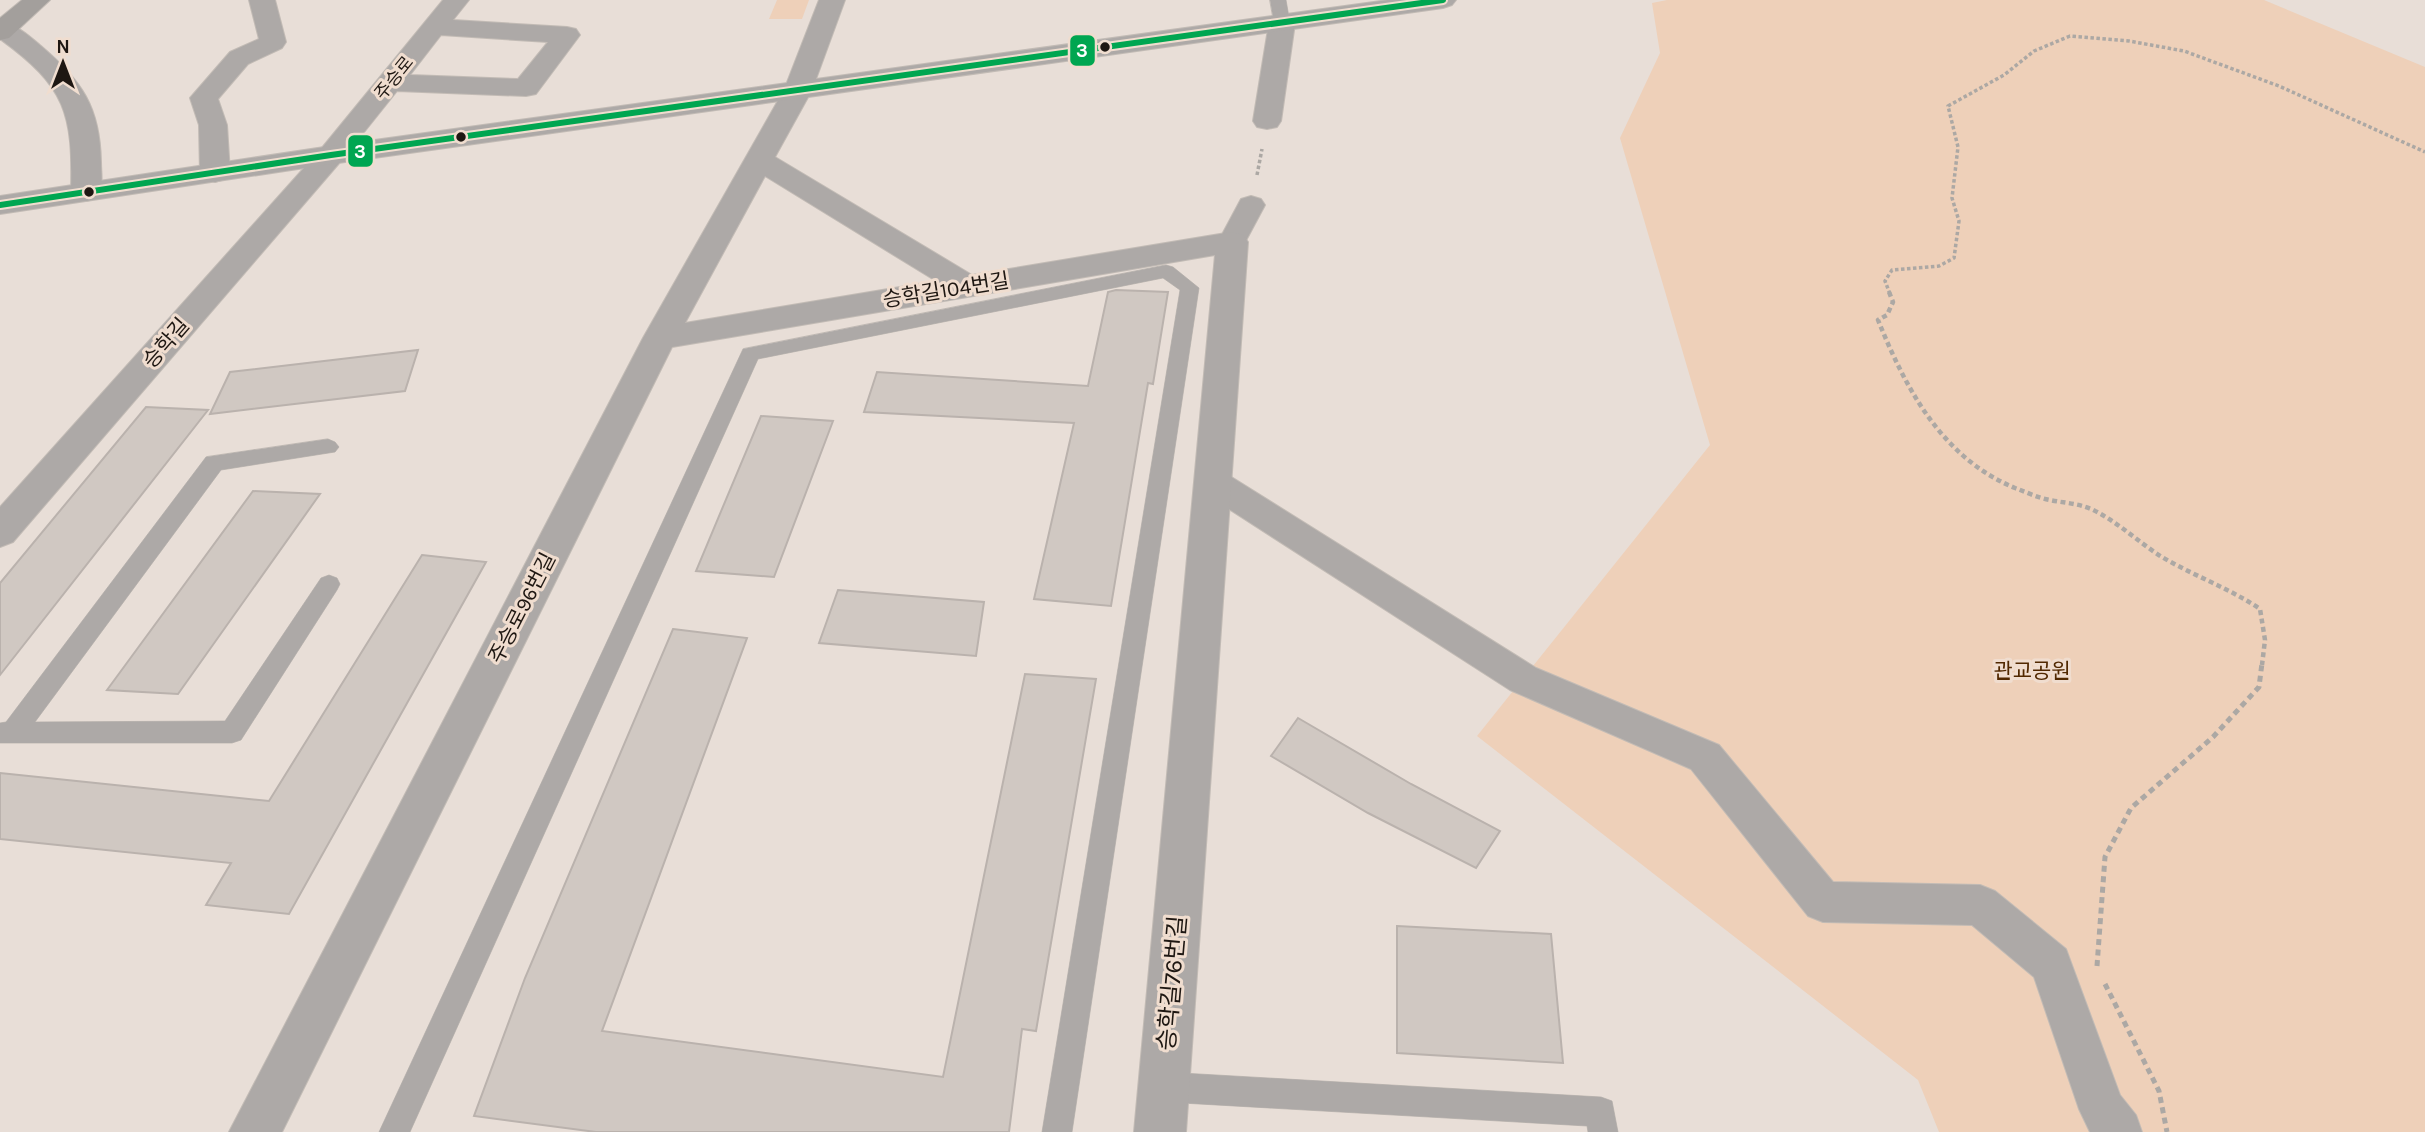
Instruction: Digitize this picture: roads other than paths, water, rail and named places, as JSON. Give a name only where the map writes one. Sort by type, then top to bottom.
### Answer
[{"type":"main road","points":[[1,30],[37,0]]},
{"type":"street","points":[[215,173],[213,125],[204,98],[239,58],[272,41],[262,0]]},
{"type":"street","name":"주승로","points":[[331,155],[456,0]]},
{"type":"street","name":"주승로96번길","points":[[256,1132],[660,338],[798,90],[832,0]]},
{"type":"street","points":[[0,205],[331,155],[798,90],[1280,11],[1443,0]]},
{"type":"street","points":[[1267,121],[1280,11]]},
{"type":"street","points":[[390,82],[526,88],[567,35],[434,27]]},
{"type":"street","points":[[1,30],[59,74],[81,108],[87,142],[86,192]]},
{"type":"street","name":"승학길","points":[[0,531],[331,155]]},
{"type":"street","points":[[760,160],[976,297]]},
{"type":"street","points":[[1232,242],[1251,205]]},
{"type":"street","name":"승학길104번길","points":[[660,338],[976,297],[1232,242]]},
{"type":"street","name":"승학길76번길","points":[[1162,1110],[1232,242]]},
{"type":"street","points":[[1213,482],[1523,679],[1705,757],[1823,902],[1980,905],[2051,964],[2102,1109],[2119,1132]]},
{"type":"lane","points":[[394,1132],[750,354],[976,297],[1166,271],[1190,288],[1057,1132]]},
{"type":"lane","points":[[6,733],[214,463],[328,447]]},
{"type":"lane","points":[[6,733],[232,732],[329,584]]},
{"type":"lane","points":[[1162,1110],[1602,1122]]},
{"type":"park label","name":"관교공원","points":[[2032,671]]}]
